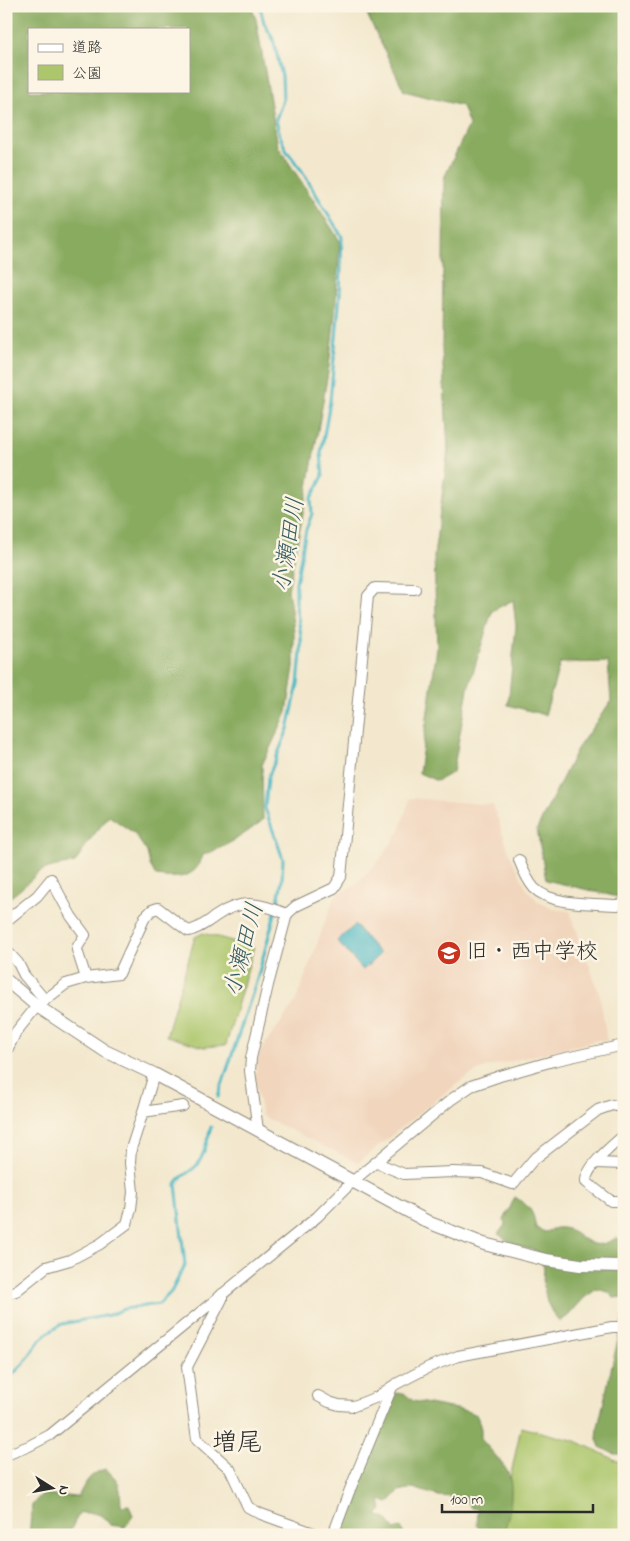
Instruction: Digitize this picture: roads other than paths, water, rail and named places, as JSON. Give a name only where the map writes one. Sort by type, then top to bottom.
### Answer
[{"type":"street","points":[[258,1130],[250,1071],[251,1058],[287,914],[296,906],[334,888],[341,877],[368,596],[375,588],[415,588]]},
{"type":"street","points":[[519,860],[524,873],[534,888],[553,900],[617,906],[624,904]]},
{"type":"street","points":[[6,921],[37,896],[51,879],[71,916],[85,935],[78,946],[78,950],[86,978]]},
{"type":"street","points":[[6,1052],[16,1032],[41,1003],[66,984],[86,978],[119,974],[145,917],[152,910],[158,908],[188,931],[195,930],[219,913],[240,905],[262,904],[287,914]]},
{"type":"street","points":[[6,950],[18,963],[41,1003]]},
{"type":"street","points":[[6,980],[105,1050],[154,1074],[430,1223],[484,1244],[546,1260],[580,1265],[624,1266]]},
{"type":"street","points":[[6,1454],[29,1446],[50,1435],[317,1217],[353,1181],[452,1099],[471,1086],[553,1061],[624,1045]]},
{"type":"street","points":[[6,1294],[16,1291],[46,1267],[70,1260],[100,1244],[126,1224],[132,1209],[131,1149],[144,1112],[154,1074]]},
{"type":"street","points":[[377,1163],[404,1174],[482,1173],[513,1184],[533,1160],[598,1110],[612,1105],[624,1108]]},
{"type":"street","points":[[144,1112],[183,1106]]},
{"type":"street","points":[[624,1135],[596,1163],[586,1177],[586,1182],[610,1201],[624,1201]]},
{"type":"street","points":[[596,1163],[624,1164]]},
{"type":"street","points":[[222,1293],[222,1299],[187,1367],[197,1439],[230,1469],[248,1507],[261,1514],[319,1535]]},
{"type":"street","points":[[318,1396],[339,1405],[354,1406],[377,1397],[392,1386],[429,1367],[458,1356],[612,1327],[624,1327]]},
{"type":"street","points":[[333,1535],[392,1386]]},
{"type":"water","points":[[355,925],[380,954],[363,970],[337,941]]},
{"type":"waterway","name":"小瀬田川","points":[[218,1097],[258,976],[282,880],[283,859],[265,808],[268,778],[288,729],[298,684],[301,635],[296,606],[296,583],[306,530],[312,514],[311,499],[323,476],[321,453],[330,401],[340,294],[342,237],[302,171],[286,150],[280,136],[276,119],[283,100],[282,76],[273,39],[264,23],[260,6]]},
{"type":"waterway","name":"小瀬田川","points":[[6,1377],[13,1374],[24,1363],[40,1340],[62,1324],[109,1315],[124,1309],[159,1304],[171,1292],[185,1265],[176,1184],[180,1178],[200,1161],[211,1127]]},
{"type":"place","name":"旧・西中学校","points":[[449,953]]},
{"type":"district","name":"増尾","points":[[237,1444]]}]
